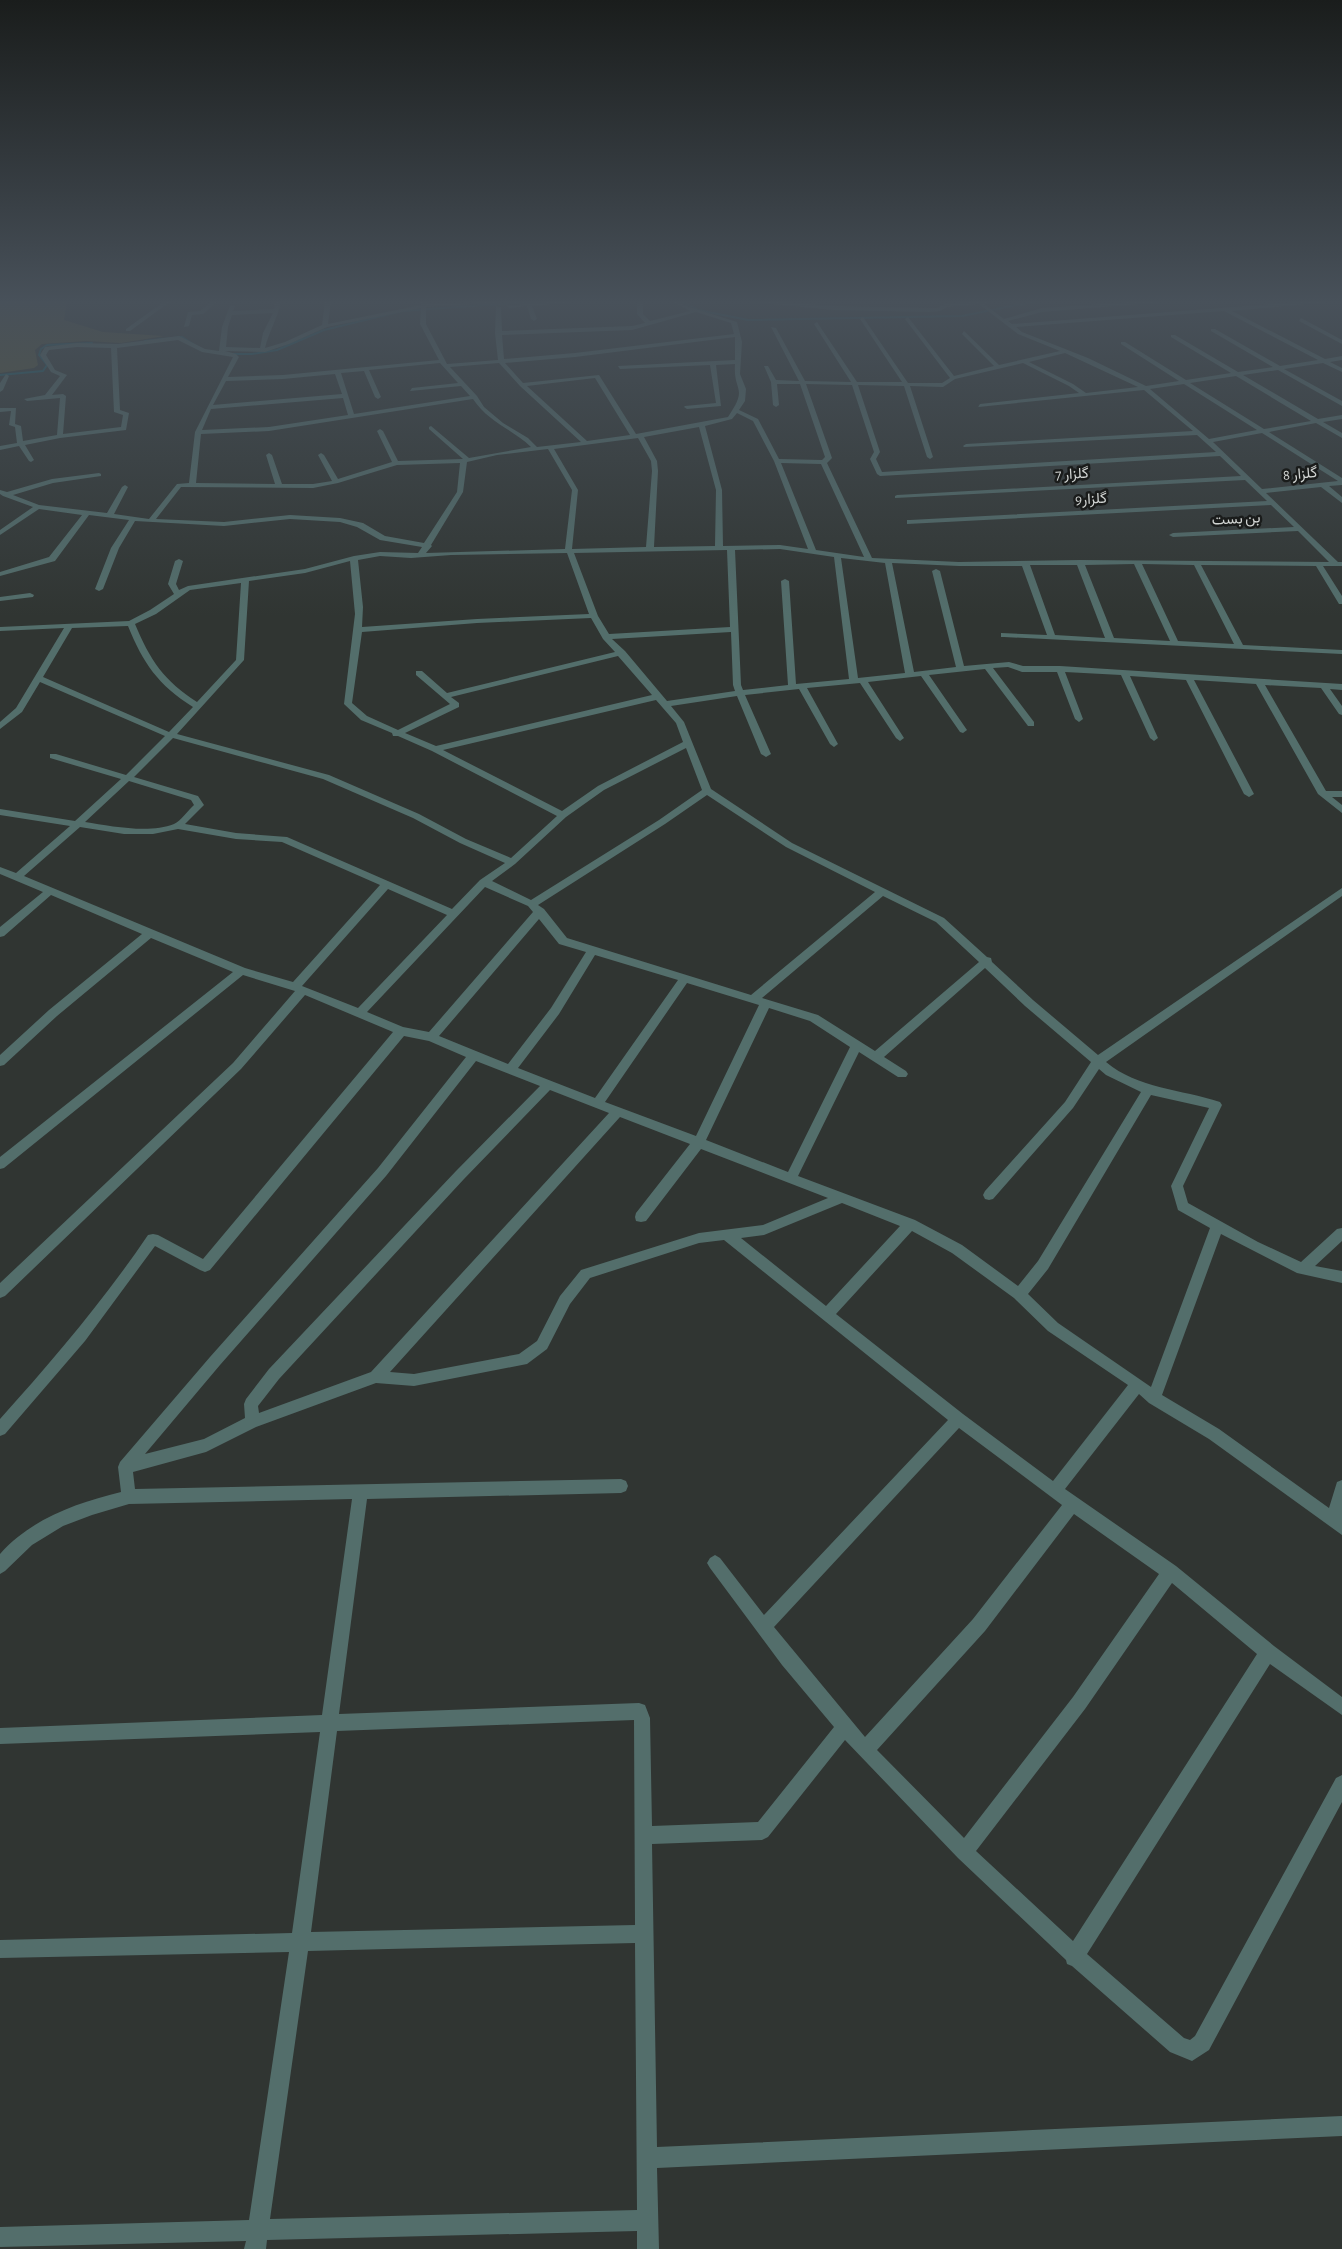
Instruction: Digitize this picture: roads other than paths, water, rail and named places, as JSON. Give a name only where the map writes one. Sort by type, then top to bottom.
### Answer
[{"type":"street","points":[[60,436],[62,406]]},
{"type":"street","points":[[0,448],[60,436],[124,429],[126,413],[117,412],[117,406]]},
{"type":"street","points":[[192,484],[198,432],[209,407],[242,406]]},
{"type":"street","points":[[348,406],[352,416]]},
{"type":"street","points":[[198,432],[260,429],[417,406]]},
{"type":"street","points":[[481,406],[501,424],[526,439],[535,448]]},
{"type":"street","points":[[545,406],[585,442]]},
{"type":"street","points":[[617,406],[654,461],[650,550]]},
{"type":"street","points":[[151,521],[179,485],[313,486],[336,482],[396,463],[467,460],[535,448],[637,437],[702,426],[730,418],[739,406]]},
{"type":"street","points":[[777,461],[823,462],[829,459],[811,406]]},
{"type":"street","points":[[862,406],[877,452],[873,459],[880,474],[1221,454]]},
{"type":"street","points":[[914,406],[930,457]]},
{"type":"street","points":[[1167,406],[1208,441],[1339,564]]},
{"type":"street","points":[[1223,406],[1342,482]]},
{"type":"street","points":[[1292,406],[1342,436]]},
{"type":"street","points":[[0,410],[14,410],[12,425],[18,426],[20,443],[31,460]]},
{"type":"street","points":[[737,411],[756,420],[777,461],[813,551]]},
{"type":"street","points":[[1208,441],[1342,417]]},
{"type":"street","points":[[702,426],[719,489],[719,548]]},
{"type":"street","points":[[431,428],[467,460]]},
{"type":"street","points":[[380,431],[396,463]]},
{"type":"street","points":[[966,446],[1199,433]]},
{"type":"street","points":[[550,447],[575,490],[568,547],[594,616],[606,637],[680,722],[706,791],[789,845],[940,920],[987,961],[1029,1003],[1110,1072],[1148,1090],[1216,1105],[1177,1186],[1182,1206],[1253,1246],[1302,1269],[1342,1277]]},
{"type":"street","points":[[269,455],[279,486]]},
{"type":"street","points":[[321,455],[336,482]]},
{"type":"street","points":[[421,554],[460,492],[463,462],[467,460]]},
{"type":"street","points":[[823,462],[869,560]]},
{"type":"street","points":[[2,493],[52,481],[99,474]]},
{"type":"street","name":"گلزار 7","points":[[897,497],[1248,478]]},
{"type":"street","name":"گلزار 8","points":[[1260,490],[1324,486],[1342,482]]},
{"type":"street","points":[[1324,486],[1342,501]]},
{"type":"street","points":[[108,517],[125,487]]},
{"type":"street","points":[[2,493],[38,507],[151,521],[224,524],[290,517],[320,518],[360,525],[383,537],[428,546]]},
{"type":"street","name":"گلزار9","points":[[910,522],[1274,503]]},
{"type":"street","points":[[0,533],[38,507]]},
{"type":"street","points":[[0,574],[52,559],[87,513]]},
{"type":"street","points":[[99,589],[115,548],[133,519]]},
{"type":"street","name":"بن بست","points":[[1173,535],[1300,529]]},
{"type":"street","points":[[0,629],[131,623],[153,612],[177,593],[188,588],[305,571],[354,558],[380,555],[780,547],[869,560],[960,564],[1137,561],[1339,564]]},
{"type":"street","points":[[731,548],[737,685],[766,754]]},
{"type":"street","points":[[837,555],[859,680],[900,738]]},
{"type":"street","points":[[354,558],[353,568],[357,582],[359,614],[348,704],[364,718],[396,734],[435,749],[563,815]]},
{"type":"street","points":[[177,593],[172,584],[179,561]]},
{"type":"street","points":[[888,561],[910,675]]},
{"type":"street","points":[[1137,561],[1175,643]]},
{"type":"street","points":[[1080,562],[1110,639]]},
{"type":"street","points":[[1196,562],[1240,647]]},
{"type":"street","points":[[1025,563],[1052,636]]},
{"type":"street","points":[[1318,564],[1342,602]]},
{"type":"street","points":[[936,571],[961,669]]},
{"type":"street","points":[[18,876],[80,823],[127,778],[240,660],[245,579]]},
{"type":"street","points":[[785,581],[797,687],[834,744]]},
{"type":"street","points":[[0,599],[30,594]]},
{"type":"street","points":[[357,630],[477,621],[594,616]]},
{"type":"street","points":[[131,623],[151,666],[170,689],[197,706]]},
{"type":"street","points":[[0,726],[19,710],[69,626]]},
{"type":"street","points":[[606,637],[734,629]]},
{"type":"street","points":[[1004,635],[1342,652]]},
{"type":"street","points":[[447,695],[622,653]]},
{"type":"street","points":[[664,704],[740,693],[1009,664],[1022,669],[1060,669],[1342,687]]},
{"type":"street","points":[[987,666],[1031,724]]},
{"type":"street","points":[[1060,669],[1079,719]]},
{"type":"street","points":[[396,734],[456,705],[419,673]]},
{"type":"street","points":[[923,673],[963,730]]},
{"type":"street","points":[[1125,674],[1154,738]]},
{"type":"street","points":[[39,678],[170,735],[326,777],[416,816],[463,841],[512,862]]},
{"type":"street","points":[[1189,678],[1249,794]]},
{"type":"street","points":[[1259,682],[1323,794],[1342,810]]},
{"type":"street","points":[[1324,686],[1342,712]]},
{"type":"street","points":[[435,749],[656,697]]},
{"type":"street","points":[[359,1014],[484,882],[512,862],[563,815],[601,788],[689,743]]},
{"type":"street","points":[[53,756],[195,798],[199,805],[178,826]]},
{"type":"street","points":[[432,1037],[536,907],[706,791]]},
{"type":"street","points":[[1323,794],[1342,794]]},
{"type":"street","points":[[0,812],[124,831],[153,831],[178,826],[236,836],[284,839],[453,914]]},
{"type":"street","points":[[0,870],[241,971],[298,989],[401,1031],[432,1037],[474,1056],[792,1176],[910,1224],[957,1249],[1019,1294],[1053,1327],[1138,1384],[1154,1398],[1214,1434],[1337,1523],[1342,1488]]},
{"type":"street","points":[[484,882],[536,907],[563,941],[814,1018],[902,1074]]},
{"type":"street","points":[[0,1292],[237,1066],[298,989],[386,885]]},
{"type":"street","points":[[0,933],[51,890]]},
{"type":"street","points":[[752,1000],[882,891]]},
{"type":"street","points":[[989,1195],[1070,1105],[1098,1061],[1342,891]]},
{"type":"street","points":[[0,1062],[53,1013],[150,933]]},
{"type":"street","points":[[510,1069],[555,1011],[592,951]]},
{"type":"street","points":[[876,1057],[987,961]]},
{"type":"street","points":[[0,1164],[241,971]]},
{"type":"street","points":[[598,1102],[685,978]]},
{"type":"street","points":[[641,1217],[699,1142],[765,1004]]},
{"type":"street","points":[[0,1429],[57,1366],[130,1273],[153,1239],[205,1266],[401,1031]]},
{"type":"street","points":[[792,1176],[856,1045]]},
{"type":"street","points":[[129,1497],[125,1467],[382,1172],[474,1056]]},
{"type":"street","points":[[252,1422],[251,1404],[274,1374],[549,1084]]},
{"type":"street","points":[[1019,1294],[1043,1265],[1148,1090]]},
{"type":"street","points":[[376,1377],[618,1111]]},
{"type":"street","points":[[125,1467],[206,1445],[252,1422],[376,1377],[414,1380],[522,1360],[542,1345],[565,1300],[586,1274],[699,1238],[764,1230],[843,1197]]},
{"type":"street","points":[[827,1315],[910,1224]]},
{"type":"street","points":[[1154,1398],[1218,1225]]},
{"type":"street","points":[[1302,1269],[1342,1233]]},
{"type":"street","points":[[727,1235],[958,1419],[1072,1504],[1170,1572],[1268,1652],[1342,1707]]},
{"type":"street","points":[[1055,1490],[1138,1384]]},
{"type":"street","points":[[763,1627],[958,1419]]},
{"type":"street","points":[[0,1566],[15,1547],[57,1520],[97,1505],[129,1497],[621,1486]]},
{"type":"street","points":[[257,2240],[302,1940],[328,1725],[360,1492]]},
{"type":"street","points":[[865,1750],[980,1625],[1072,1504]]},
{"type":"street","points":[[715,1563],[763,1627],[845,1727],[964,1852],[1074,1957],[1177,2045],[1192,2051],[1202,2043],[1342,1784]]},
{"type":"street","points":[[964,1852],[1079,1703],[1170,1572]]},
{"type":"street","points":[[1074,1957],[1268,1652]]},
{"type":"street","points":[[0,1736],[639,1712],[642,1718],[648,2249]]},
{"type":"street","points":[[642,1835],[762,1831],[845,1727]]},
{"type":"street","points":[[0,1949],[302,1940],[643,1934]]},
{"type":"street","points":[[646,2158],[1342,2126]]},
{"type":"street","points":[[0,2237],[257,2240],[647,2220]]}]
